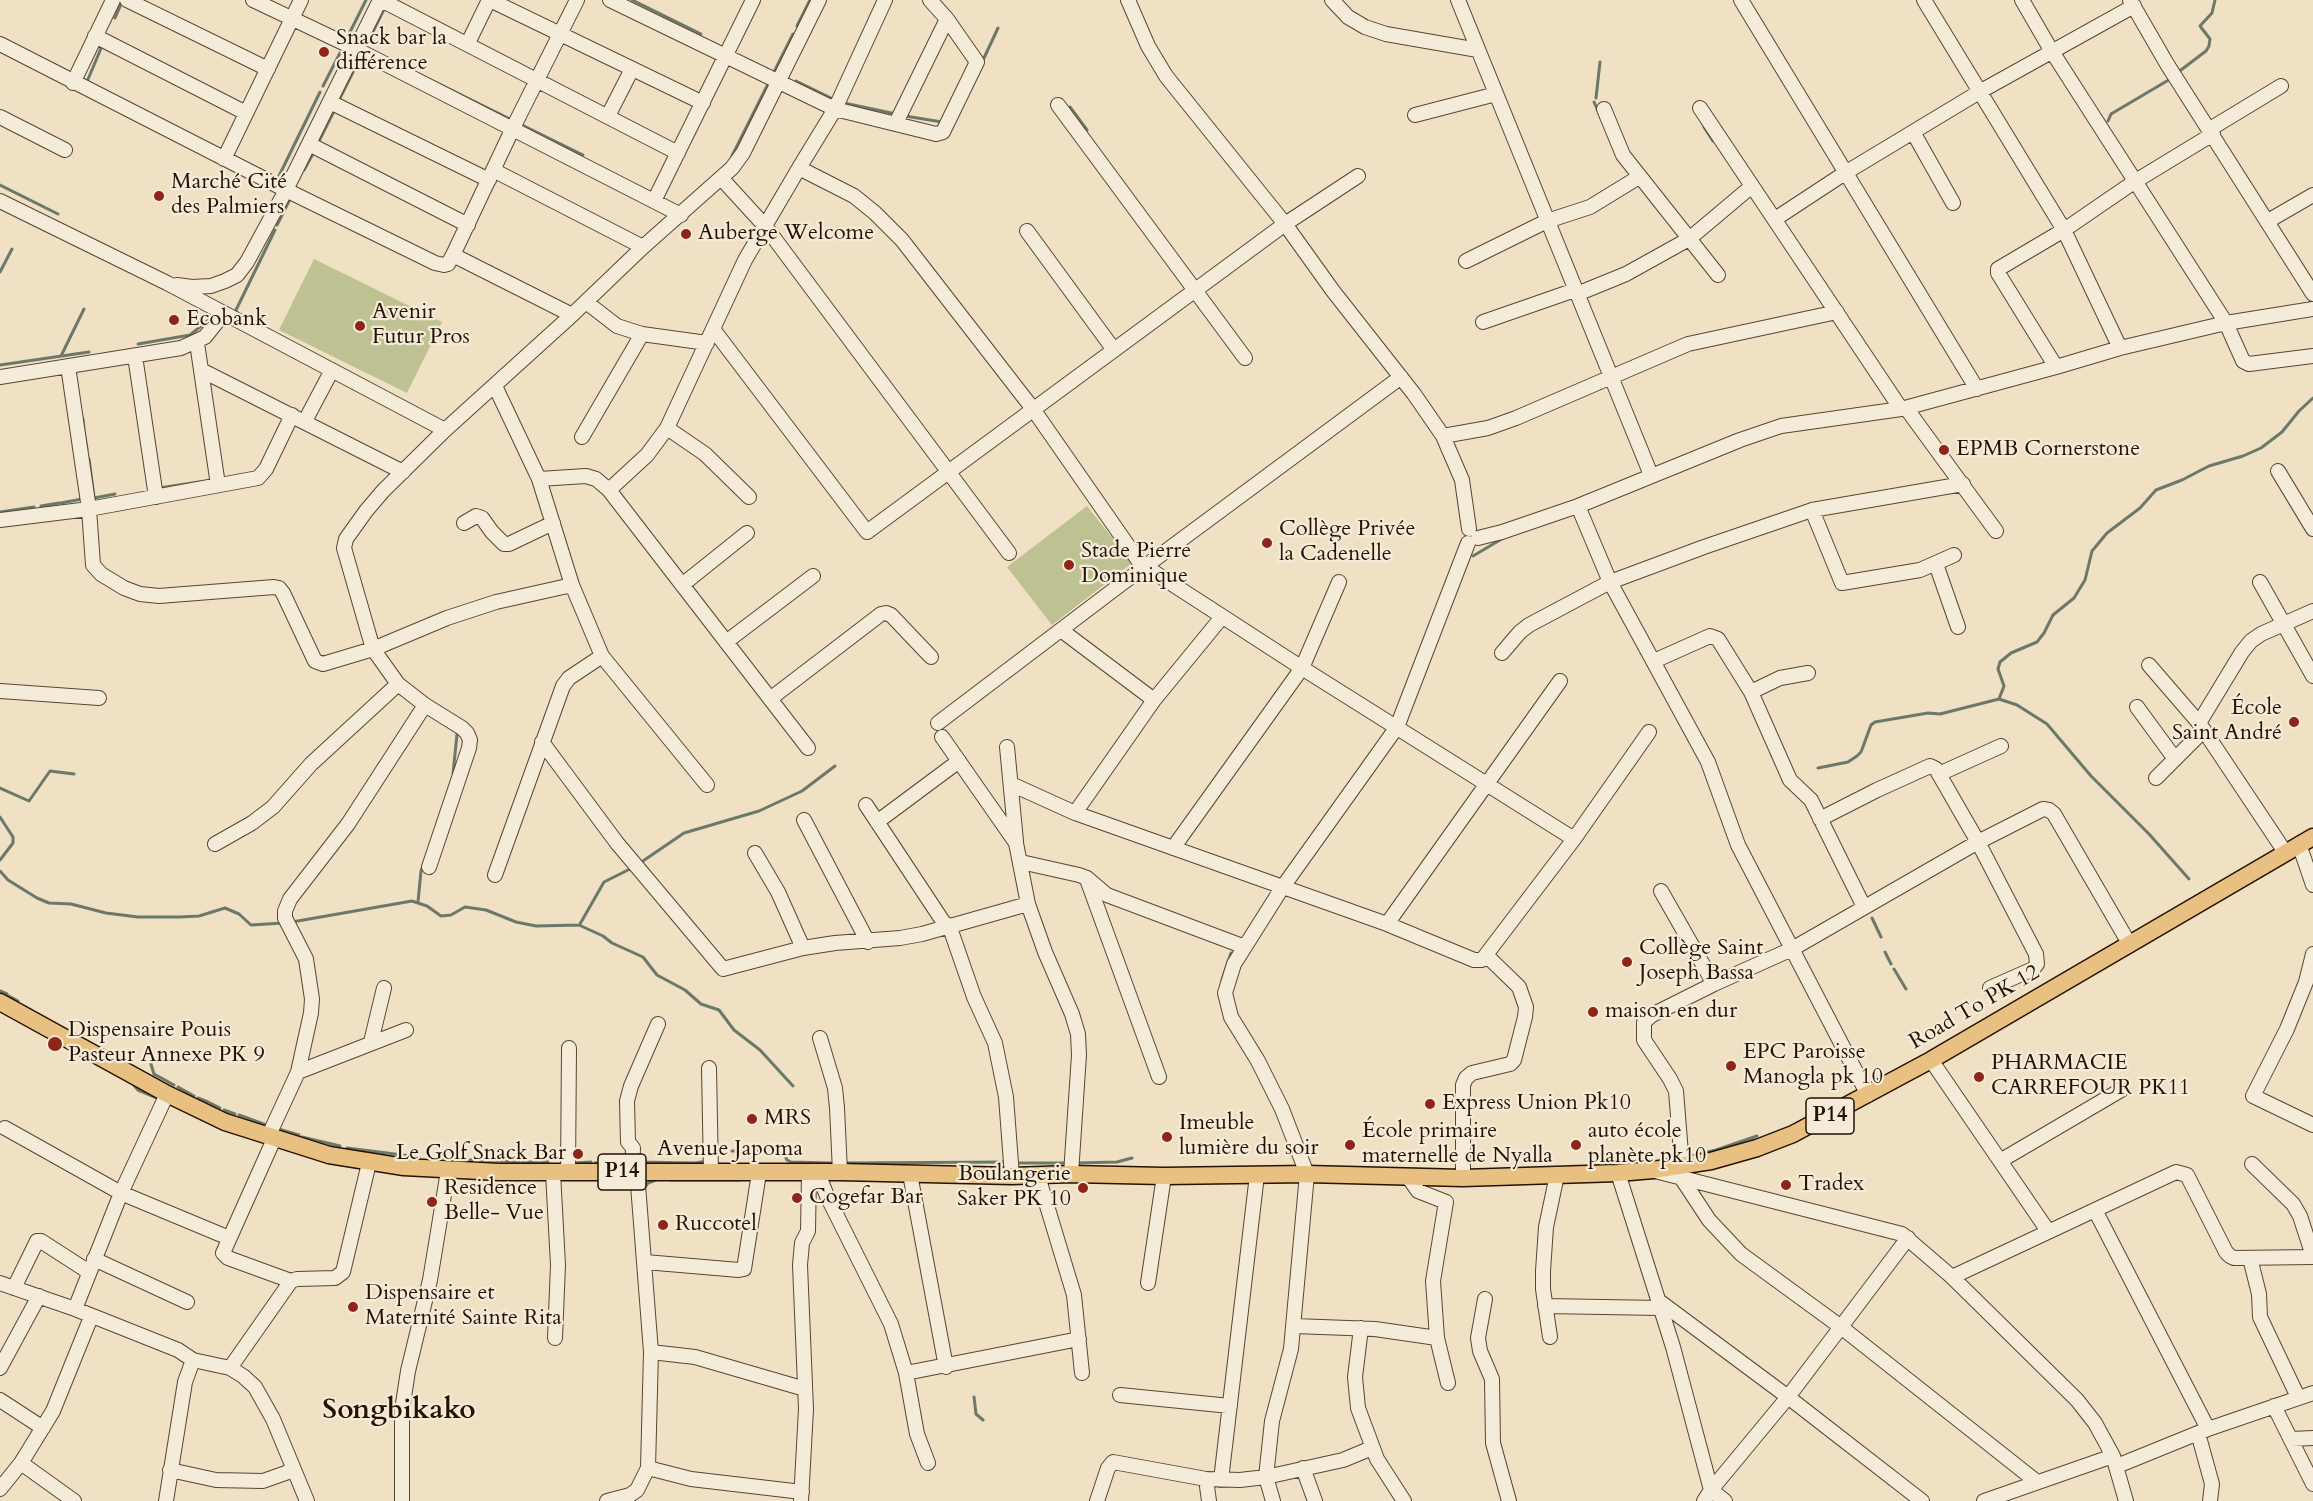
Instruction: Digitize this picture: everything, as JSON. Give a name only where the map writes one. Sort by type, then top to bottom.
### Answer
[{"type":"main road","name":"Road To PK 12","points":[[1281,1175],[1463,1178],[1653,1170],[1682,1172],[1775,1142],[1834,1114],[1931,1060],[2299,844]]},
{"type":"main road","name":"Avenue Japoma","points":[[0,1002],[167,1094],[225,1122],[329,1155],[369,1163],[448,1170],[561,1173],[1281,1175]]},
{"type":"street","points":[[73,83],[112,0]]},
{"type":"street","points":[[127,0],[268,69]]},
{"type":"street","points":[[253,0],[356,49],[681,215]]},
{"type":"street","points":[[224,159],[301,0]]},
{"type":"street","points":[[167,283],[192,287],[211,286],[237,275],[247,262],[286,190],[380,0],[468,43],[678,153]]},
{"type":"street","points":[[468,43],[489,0],[703,103]]},
{"type":"street","points":[[0,44],[286,190],[435,263],[448,264],[577,0]]},
{"type":"street","points":[[610,0],[835,110],[936,134],[943,132],[976,67],[976,59],[930,0]]},
{"type":"street","points":[[654,201],[753,0]]},
{"type":"street","points":[[429,867],[470,740],[462,728],[425,705],[398,684],[373,649],[344,544],[366,511],[445,430],[643,247],[722,179],[743,153],[819,0]]},
{"type":"street","points":[[609,490],[647,455],[667,428],[745,260],[835,110],[885,0]]},
{"type":"street","points":[[1128,0],[1148,46],[1166,76],[1285,224],[1443,436],[1450,447],[1462,480],[1472,537],[1397,726],[1282,888],[1227,979],[1226,1005],[1282,1109],[1307,1174],[1294,1326],[1272,1421],[1266,1477],[1273,1501]]},
{"type":"street","points":[[1332,0],[1347,17],[1365,27],[1386,34],[1478,50]]},
{"type":"street","points":[[1458,0],[1651,475]]},
{"type":"street","points":[[1741,0],[1977,389]]},
{"type":"street","points":[[1924,0],[2064,230],[2120,348]]},
{"type":"street","points":[[2022,0],[2134,182],[2226,323],[2246,363],[2313,356]]},
{"type":"street","points":[[1775,219],[1845,173],[2132,3],[2167,64],[2313,294]]},
{"type":"street","points":[[896,123],[947,20]]},
{"type":"street","points":[[95,36],[246,113]]},
{"type":"street","points":[[608,116],[632,69]]},
{"type":"street","points":[[2056,368],[1998,273],[1998,269],[2064,230],[2281,86]]},
{"type":"street","points":[[1414,115],[1496,94]]},
{"type":"street","points":[[330,102],[643,247]]},
{"type":"street","points":[[1058,105],[1245,358]]},
{"type":"street","points":[[1700,108],[1903,408],[1963,484],[1996,531]]},
{"type":"street","points":[[1604,109],[1619,148],[1639,177],[1718,275]]},
{"type":"street","points":[[0,117],[65,150]]},
{"type":"street","points":[[1913,132],[1953,203]]},
{"type":"street","points":[[309,144],[468,225]]},
{"type":"street","points":[[799,168],[854,196],[888,225],[1033,409],[1138,560],[1146,567],[1574,839]]},
{"type":"street","points":[[713,329],[867,532],[1285,224],[1358,176]]},
{"type":"street","points":[[1466,261],[1547,221],[1590,207],[1639,177]]},
{"type":"street","points":[[722,179],[765,226],[947,473],[1009,553]]},
{"type":"street","points":[[1483,322],[1626,274],[1689,239],[1752,186]]},
{"type":"street","points":[[2268,221],[2313,195]]},
{"type":"street","points":[[0,201],[167,283],[445,430]]},
{"type":"street","points":[[1027,231],[1114,350]]},
{"type":"street","points":[[453,255],[572,315]]},
{"type":"street","points":[[586,302],[617,326],[642,334],[707,343]]},
{"type":"street","points":[[1472,537],[1502,532],[1578,506],[1651,475],[1781,426],[1903,408],[2056,368],[2120,348],[2226,323],[2313,309]]},
{"type":"street","points":[[1443,436],[1488,428],[1688,344],[1836,312]]},
{"type":"street","points":[[0,377],[168,351],[197,343],[213,329],[224,313]]},
{"type":"street","points":[[582,437],[642,334]]},
{"type":"street","points":[[197,343],[218,485]]},
{"type":"street","points":[[135,356],[156,497]]},
{"type":"street","points":[[68,366],[89,509],[93,565],[101,574],[124,588],[140,594],[159,596],[274,587],[284,592],[315,661],[323,664],[373,649],[447,618],[496,602],[572,585]]},
{"type":"street","points":[[201,370],[306,421],[403,472]]},
{"type":"street","points":[[306,421],[332,370]]},
{"type":"street","points":[[1016,843],[940,730],[1061,630],[1401,377]]},
{"type":"street","points":[[495,386],[539,479],[572,585],[602,656],[707,785]]},
{"type":"street","points":[[0,520],[89,509],[258,478],[266,469],[292,415]]},
{"type":"street","points":[[667,428],[705,454],[749,497]]},
{"type":"street","points":[[2278,471],[2313,529]]},
{"type":"street","points":[[539,479],[586,476],[596,479],[609,490],[808,748]]},
{"type":"street","points":[[1502,653],[1529,625],[1610,582],[1812,510],[1963,484]]},
{"type":"street","points":[[1578,506],[1610,582],[1708,762],[1738,845],[1868,1095]]},
{"type":"street","points":[[1812,510],[1842,583],[1914,571],[1954,555]]},
{"type":"street","points":[[464,523],[476,516],[482,518],[492,532],[504,543],[510,544],[553,523]]},
{"type":"street","points":[[682,585],[747,533]]},
{"type":"street","points":[[1936,564],[1958,627]]},
{"type":"street","points":[[726,642],[813,576]]},
{"type":"street","points":[[1173,848],[1302,668],[1339,582]]},
{"type":"street","points":[[2260,582],[2313,676]]},
{"type":"street","points":[[2156,778],[2175,759],[2201,726],[2247,647],[2261,634],[2313,611]]},
{"type":"street","points":[[770,699],[881,614],[891,615],[931,657]]},
{"type":"street","points":[[1075,813],[1154,700],[1222,617]]},
{"type":"street","points":[[1061,630],[1154,700]]},
{"type":"street","points":[[1654,661],[1710,636],[1715,636],[1742,674],[1790,780],[1811,800],[1864,907]]},
{"type":"street","points":[[495,875],[563,686],[569,678],[602,656]]},
{"type":"street","points":[[2149,665],[2166,682],[2299,844],[2313,885]]},
{"type":"street","points":[[1751,692],[1780,678],[1808,673]]},
{"type":"street","points":[[1387,924],[1560,681]]},
{"type":"street","points":[[214,844],[252,823],[273,807],[311,764],[398,684]]},
{"type":"street","points":[[0,691],[99,698]]},
{"type":"street","points":[[291,1281],[228,1258],[224,1252],[298,1072],[311,1014],[312,999],[306,959],[285,918],[285,911],[290,899],[348,824],[425,705]]},
{"type":"street","points":[[2137,707],[2175,759]]},
{"type":"street","points":[[1011,784],[1075,813],[1387,924],[1474,960],[1482,960],[1574,839],[1649,732]]},
{"type":"street","points":[[542,742],[617,843],[719,967],[726,970],[803,948],[922,934],[947,925],[1029,904]]},
{"type":"street","points":[[1939,774],[2001,746]]},
{"type":"street","points":[[1007,747],[1016,843],[1029,904],[1045,952],[1078,1034],[1079,1055],[1071,1174]]},
{"type":"street","points":[[877,822],[959,761]]},
{"type":"street","points":[[1820,819],[1930,766],[1936,769],[1978,842],[2037,954],[2038,959],[2033,969],[1990,988]]},
{"type":"street","points":[[866,805],[947,925],[974,997],[995,1043],[1006,1097],[1012,1176]]},
{"type":"street","points":[[2037,1482],[1842,1327],[1741,1254],[1709,1220],[1682,1172],[1676,1091],[1644,1040],[1644,1023],[1652,1015],[1714,984],[1792,949],[1978,842],[2043,809],[2054,814],[2130,945]]},
{"type":"street","points":[[804,820],[868,942]]},
{"type":"street","points":[[755,853],[778,892],[803,948]]},
{"type":"street","points":[[1021,862],[1070,872],[1087,878],[1107,895],[1245,947]]},
{"type":"street","points":[[1087,878],[1159,1077]]},
{"type":"street","points":[[1661,891],[1714,984]]},
{"type":"street","points":[[1463,1178],[1463,1084],[1472,1073],[1510,1064],[1514,1060],[1525,1017],[1526,1007],[1519,987],[1486,955]]},
{"type":"street","points":[[2313,956],[2287,1029],[2253,1096],[2313,1125]]},
{"type":"street","points":[[371,1042],[384,988]]},
{"type":"street","points":[[607,1501],[630,1495],[637,1490],[648,1468],[651,1352],[645,1262],[633,1148],[628,1142],[627,1101],[631,1086],[658,1024]]},
{"type":"street","points":[[298,1072],[406,1030]]},
{"type":"street","points":[[820,1038],[835,1088],[840,1173]]},
{"type":"street","points":[[555,1338],[561,1173],[569,1048]]},
{"type":"street","points":[[1931,1060],[2048,1231]]},
{"type":"street","points":[[710,1068],[711,1173]]},
{"type":"street","points":[[2000,1161],[2121,1090]]},
{"type":"street","points":[[75,1309],[121,1193],[167,1094]]},
{"type":"street","points":[[5,1128],[121,1193],[229,1238]]},
{"type":"street","points":[[230,1368],[291,1281],[335,1278],[342,1272],[369,1163]]},
{"type":"street","points":[[1952,1277],[2176,1172],[2187,1175],[2226,1252],[2234,1258],[2313,1256],[2294,1204],[2252,1164]]},
{"type":"street","points":[[402,1501],[402,1410],[408,1371],[430,1280],[448,1170]]},
{"type":"street","points":[[1682,1172],[1895,1230],[1908,1238],[1952,1277],[2077,1400],[2095,1423],[2115,1461],[2126,1501]]},
{"type":"street","points":[[645,1262],[744,1269],[759,1173]]},
{"type":"street","points":[[813,1173],[891,1324],[906,1373],[914,1421],[928,1463]]},
{"type":"street","points":[[648,1468],[690,1479],[802,1497],[805,1389],[800,1264],[802,1243],[808,1231],[813,1173]]},
{"type":"street","points":[[1618,1173],[1660,1304],[1707,1495]]},
{"type":"street","points":[[910,1174],[946,1367]]},
{"type":"street","points":[[1221,1480],[1257,1175]]},
{"type":"street","points":[[1550,1337],[1543,1280],[1546,1227],[1557,1175]]},
{"type":"street","points":[[1038,1176],[1074,1295],[1082,1373]]},
{"type":"street","points":[[1148,1283],[1164,1176]]},
{"type":"street","points":[[1408,1176],[1418,1191],[1446,1202],[1433,1281],[1437,1338],[1448,1383]]},
{"type":"street","points":[[2095,1210],[2203,1431],[2212,1484],[2210,1501]]},
{"type":"street","points":[[1707,1495],[1788,1397],[1908,1238]]},
{"type":"street","points":[[14,1288],[37,1241],[41,1241],[92,1265],[186,1302]]},
{"type":"street","points":[[2250,1258],[2259,1294],[2260,1317],[2298,1397]]},
{"type":"street","points":[[0,1283],[75,1309],[178,1350],[193,1360],[230,1368],[243,1376],[255,1387],[273,1419],[307,1501]]},
{"type":"street","points":[[0,1368],[39,1296]]},
{"type":"street","points":[[1485,1299],[1478,1338],[1480,1351],[1492,1379],[1493,1443],[1509,1501]]},
{"type":"street","points":[[1545,1306],[1660,1304],[1788,1397],[1922,1501]]},
{"type":"street","points":[[0,1489],[21,1463],[60,1398],[91,1317]]},
{"type":"street","points":[[1294,1326],[1361,1328],[1437,1338]]},
{"type":"street","points":[[1361,1328],[1355,1392],[1358,1408],[1377,1459],[1404,1501]]},
{"type":"street","points":[[906,1373],[946,1367],[1079,1339]]},
{"type":"street","points":[[651,1352],[695,1357],[805,1389]]},
{"type":"street","points":[[166,1501],[184,1382],[193,1360]]},
{"type":"street","points":[[1984,1501],[2037,1482],[2115,1461],[2313,1393]]},
{"type":"street","points":[[1120,1395],[1230,1406]]},
{"type":"street","points":[[0,1400],[43,1428]]},
{"type":"street","points":[[2274,1406],[2313,1484]]},
{"type":"street","points":[[2292,1439],[2313,1437]]},
{"type":"street","points":[[1096,1501],[1108,1468],[1116,1461],[1221,1480],[1266,1477],[1343,1460],[1372,1448]]},
{"type":"street","points":[[21,1463],[74,1501]]},
{"type":"street","points":[[1303,1468],[1315,1501]]},
{"type":"street","points":[[170,1470],[216,1480],[263,1481],[294,1470]]},
{"type":"street","points":[[1206,1479],[1209,1501]]},
{"type":"street","points":[[1707,1495],[1725,1501]]},
{"type":"green space","name":"Avenir Futur Pros","points":[[314,259],[442,322],[407,393],[279,330]]},
{"type":"green space","name":"Stade Pierre Dominique","points":[[1087,506],[1132,563],[1052,625],[1007,567]]},
{"type":"waterway","points":[[347,38],[366,0]]},
{"type":"waterway","points":[[632,0],[701,34]]},
{"type":"waterway","points":[[797,26],[810,0]]},
{"type":"waterway","points":[[2177,73],[2206,51],[2209,46],[2210,39],[2200,26],[2212,13],[2215,0]]},
{"type":"waterway","points":[[115,18],[122,2]]},
{"type":"waterway","points":[[365,48],[385,7]]},
{"type":"waterway","points":[[981,59],[984,58],[998,28]]},
{"type":"waterway","points":[[773,74],[793,34]]},
{"type":"waterway","points":[[86,84],[102,46]]},
{"type":"waterway","points":[[323,86],[340,53]]},
{"type":"waterway","points":[[338,102],[360,58]]},
{"type":"waterway","points":[[1596,98],[1600,62]]},
{"type":"waterway","points":[[419,74],[512,120]]},
{"type":"waterway","points":[[2108,121],[2111,114],[2172,78]]},
{"type":"waterway","points":[[796,81],[835,100]]},
{"type":"waterway","points":[[732,156],[769,82]]},
{"type":"waterway","points":[[277,180],[320,92]]},
{"type":"waterway","points":[[1594,102],[1602,120]]},
{"type":"waterway","points":[[844,103],[896,114]]},
{"type":"waterway","points":[[1070,107],[1087,130]]},
{"type":"waterway","points":[[318,143],[335,109]]},
{"type":"waterway","points":[[905,116],[942,122]]},
{"type":"waterway","points":[[520,124],[583,155]]},
{"type":"waterway","points":[[1704,127],[1713,141],[1717,142]]},
{"type":"waterway","points":[[304,170],[314,152]]},
{"type":"waterway","points":[[0,185],[58,214]]},
{"type":"waterway","points":[[277,225],[291,197]]},
{"type":"waterway","points":[[237,312],[235,312],[275,230]]},
{"type":"waterway","points":[[0,272],[12,249]]},
{"type":"waterway","points":[[61,356],[84,309]]},
{"type":"waterway","points":[[245,317],[265,327]]},
{"type":"waterway","points":[[138,344],[190,335],[210,319]]},
{"type":"waterway","points":[[0,365],[89,352]]},
{"type":"waterway","points":[[1999,699],[2004,686],[1998,669],[2000,662],[2011,653],[2037,642],[2053,615],[2074,598],[2085,580],[2092,551],[2107,533],[2140,508],[2156,490],[2209,466],[2261,448],[2282,432],[2313,398]]},
{"type":"waterway","points":[[83,419],[84,430]]},
{"type":"waterway","points":[[84,432],[87,449]]},
{"type":"waterway","points":[[89,459],[94,498],[115,494]]},
{"type":"waterway","points":[[159,488],[212,480]]},
{"type":"waterway","points":[[61,503],[82,499]]},
{"type":"waterway","points":[[41,506],[59,503]]},
{"type":"waterway","points":[[0,512],[34,507]]},
{"type":"waterway","points":[[1473,556],[1505,537]]},
{"type":"waterway","points":[[1818,768],[1848,762],[1857,756],[1861,752],[1871,725],[1875,722],[1928,713],[1940,714],[1999,699],[2017,705],[2047,724],[2091,776],[2149,834],[2189,879]]},
{"type":"waterway","points":[[453,774],[457,734]]},
{"type":"waterway","points":[[640,863],[684,833],[759,811],[802,791],[835,766]]},
{"type":"waterway","points":[[0,788],[29,801],[50,771],[74,774]]},
{"type":"waterway","points":[[0,817],[13,837],[13,843],[0,860]]},
{"type":"waterway","points":[[418,902],[424,863]]},
{"type":"waterway","points":[[580,924],[604,882],[632,868]]},
{"type":"waterway","points":[[0,871],[8,880],[49,903],[71,904],[106,913],[138,917],[199,916],[225,908],[239,914],[251,925],[283,923]]},
{"type":"waterway","points":[[292,922],[412,901],[427,906],[441,916],[451,915],[465,907],[486,910],[516,922],[536,926],[579,925],[643,957],[657,975],[685,990],[701,1004],[719,1010],[734,1030],[760,1050],[793,1086]]},
{"type":"waterway","points":[[1872,918],[1881,937]]},
{"type":"waterway","points":[[1885,952],[1891,964]]},
{"type":"waterway","points":[[1222,980],[1231,953]]},
{"type":"waterway","points":[[1894,969],[1906,989]]},
{"type":"waterway","points":[[0,991],[7,994]]},
{"type":"waterway","points":[[9,996],[18,1001]]},
{"type":"waterway","points":[[150,1061],[154,1074],[174,1085]]},
{"type":"waterway","points":[[132,1083],[138,1090],[157,1098]]},
{"type":"waterway","points":[[178,1087],[194,1096]]},
{"type":"waterway","points":[[198,1098],[208,1102]]},
{"type":"waterway","points":[[210,1103],[220,1108]]},
{"type":"waterway","points":[[224,1110],[235,1114]]},
{"type":"waterway","points":[[239,1115],[269,1126]]},
{"type":"waterway","points":[[275,1128],[299,1135]]},
{"type":"waterway","points":[[1696,1155],[1757,1136]]},
{"type":"waterway","points":[[302,1137],[340,1146]]},
{"type":"waterway","points":[[347,1148],[419,1157]]},
{"type":"waterway","points":[[732,1151],[765,1151]]},
{"type":"waterway","points":[[783,1152],[787,1160],[791,1162],[831,1163]]},
{"type":"waterway","points":[[1076,1163],[1117,1162],[1132,1158]]},
{"type":"waterway","points":[[468,1160],[480,1160]]},
{"type":"waterway","points":[[483,1161],[497,1161]]},
{"type":"waterway","points":[[499,1161],[519,1162]]},
{"type":"waterway","points":[[637,1162],[695,1163],[708,1161]]},
{"type":"waterway","points":[[522,1162],[548,1162]]},
{"type":"waterway","points":[[574,1163],[591,1162]]},
{"type":"waterway","points":[[595,1163],[615,1162]]},
{"type":"waterway","points":[[620,1162],[629,1163]]},
{"type":"waterway","points":[[843,1163],[1006,1162]]},
{"type":"waterway","points":[[1015,1163],[1067,1163]]},
{"type":"waterway","points":[[644,1188],[648,1183],[656,1180]]},
{"type":"waterway","points":[[671,1180],[740,1180]]},
{"type":"waterway","points":[[974,1397],[976,1414],[983,1420]]},
{"type":"place","name":"Snack bar la différence","points":[[324,52]]},
{"type":"place","name":"Marché Cité des Palmiers","points":[[159,196]]},
{"type":"place","name":"Auberge Welcome","points":[[686,234]]},
{"type":"place","name":"Ecobank","points":[[174,320]]},
{"type":"place","name":"Avenir Futur Pros","points":[[360,326]]},
{"type":"place","name":"EPMB Cornerstone","points":[[1944,450]]},
{"type":"place","name":"Collège Privée la Cadenelle","points":[[1267,543]]},
{"type":"place","name":"Stade Pierre Dominique","points":[[1069,565]]},
{"type":"place","name":"École Saint André","points":[[2294,722]]},
{"type":"place","name":"Collège Saint Joseph Bassa","points":[[1627,962]]},
{"type":"place","name":"maison en dur","points":[[1593,1012]]},
{"type":"place","name":"Dispensaire Pouis Pasteur Annexe PK 9","points":[[55,1044]]},
{"type":"place","name":"EPC Paroisse Manogla pk 10","points":[[1731,1066]]},
{"type":"place","name":"PHARMACIE CARREFOUR PK11","points":[[1979,1077]]},
{"type":"place","name":"Express Union Pk10","points":[[1430,1104]]},
{"type":"place","name":"MRS","points":[[752,1119]]},
{"type":"place","name":"Imeuble lumière du soir","points":[[1167,1137]]},
{"type":"place","name":"École primaire maternelle de Nyalla","points":[[1350,1145]]},
{"type":"place","name":"auto école planète pk10","points":[[1576,1145]]},
{"type":"place","name":"Le Golf Snack Bar","points":[[578,1154]]},
{"type":"place","name":"Tradex","points":[[1786,1185]]},
{"type":"place","name":"Boulangerie Saker PK 10","points":[[1083,1188]]},
{"type":"place","name":"Cogefar Bar","points":[[797,1198]]},
{"type":"place","name":"Residence Belle- Vue","points":[[432,1202]]},
{"type":"place","name":"Ruccotel","points":[[663,1225]]},
{"type":"place","name":"Dispensaire et Maternité Sainte Rita","points":[[353,1307]]},
{"type":"district","name":"Songbikako","points":[[399,1412]]}]
